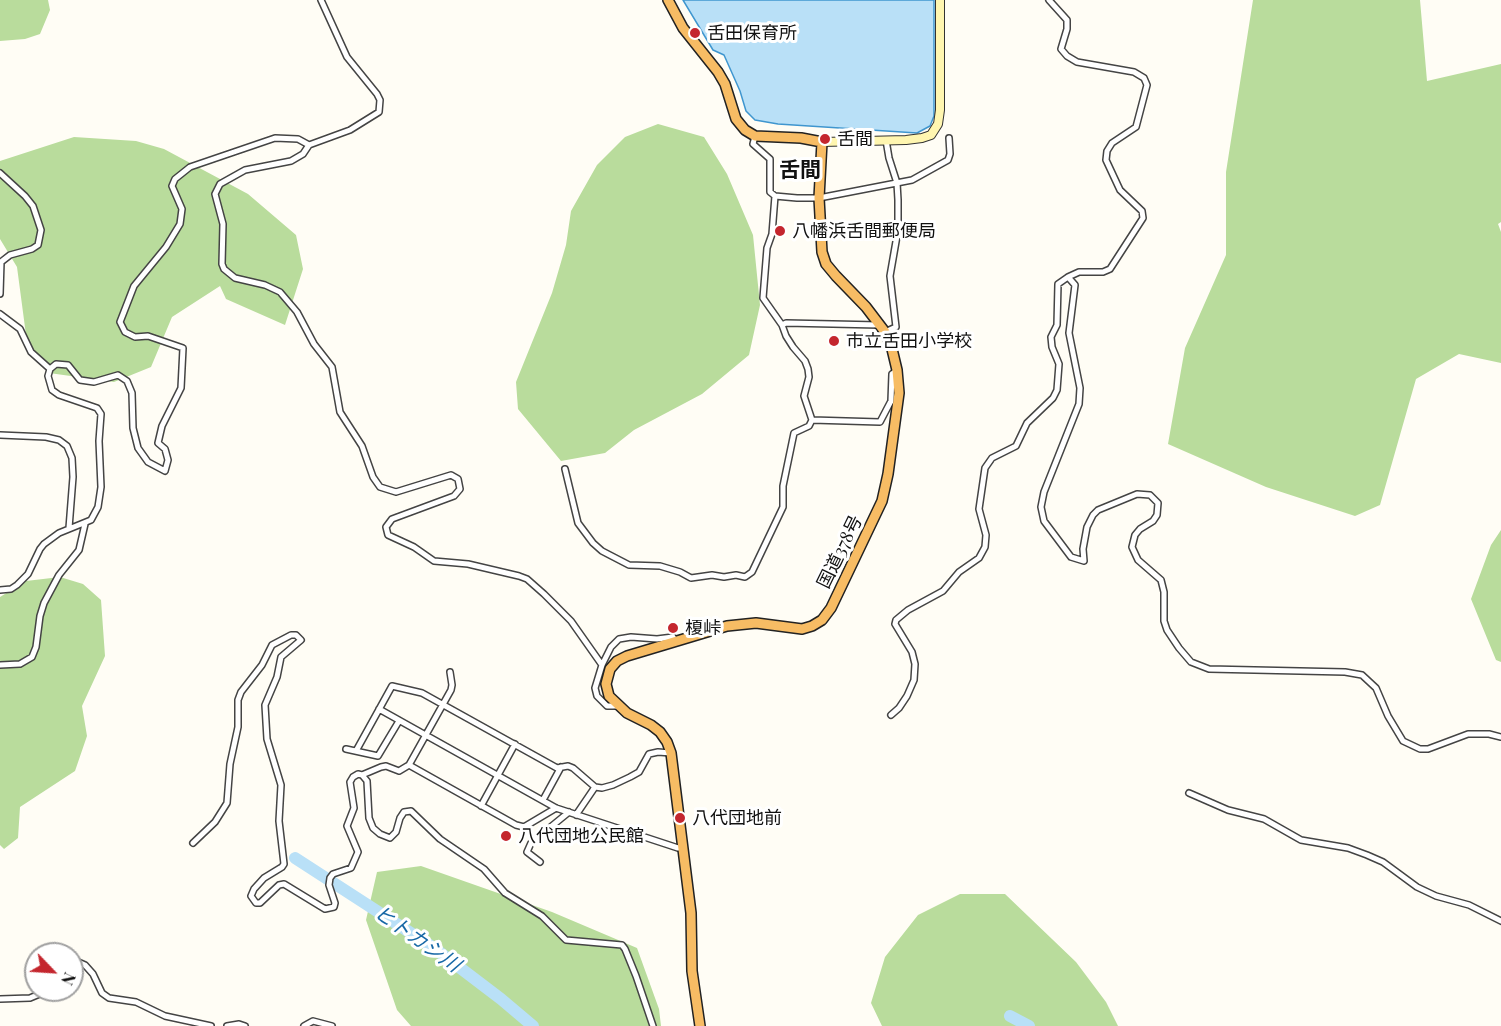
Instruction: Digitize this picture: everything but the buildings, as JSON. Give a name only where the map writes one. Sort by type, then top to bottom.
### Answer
[{"type":"highway","points":[[668,0],[688,35],[718,72],[725,84],[736,119],[745,129],[755,136],[822,142]]},
{"type":"highway","name":"国道378号","points":[[617,706],[609,696],[606,684],[610,669],[617,661],[627,656],[727,626],[756,623],[802,629],[822,620],[831,608],[882,501],[898,412],[897,370],[892,348],[883,328],[826,264],[822,252],[819,198],[822,142]]},
{"type":"highway","points":[[617,706],[660,732],[671,753],[692,913],[692,970],[700,1026]]},
{"type":"main road","points":[[822,142],[922,138],[931,135],[938,124],[940,110],[940,0]]},
{"type":"street","points":[[321,0],[343,50],[377,93],[381,106],[375,116],[350,130],[309,145],[303,154],[291,161],[254,167],[233,175],[220,184],[215,194],[223,224],[221,257],[225,269],[235,278],[273,288],[286,297],[297,312],[314,344],[332,367],[340,412],[362,446],[373,477],[380,487],[396,492],[450,476],[458,479],[460,489],[454,496],[397,516],[386,527],[388,535],[414,547],[435,561],[468,564],[527,579],[572,621],[602,665]]},
{"type":"street","points":[[891,715],[907,696],[914,680],[915,664],[912,652],[895,624],[896,620],[908,610],[944,591],[959,572],[979,558],[985,547],[986,535],[979,509],[988,462],[1016,446],[1027,423],[1053,398],[1057,390],[1059,364],[1052,347],[1051,337],[1057,325],[1058,284],[1079,272],[1103,272],[1110,269],[1143,218],[1142,210],[1120,190],[1106,160],[1107,151],[1112,143],[1136,127],[1147,85],[1144,78],[1134,72],[1077,62],[1067,56],[1061,49],[1067,29],[1067,20],[1049,0]]},
{"type":"street","points":[[755,136],[753,144],[770,159],[770,192],[775,196],[797,198],[819,198],[922,176],[948,160],[949,138]]},
{"type":"street","points":[[0,590],[11,589],[28,574],[44,544],[69,528],[85,524],[95,514],[100,498],[101,414],[97,408],[59,395],[52,390],[48,376],[50,369],[58,363],[68,365],[80,380],[94,382],[118,375],[123,377],[130,386],[134,439],[138,448],[148,462],[165,471],[168,460],[165,449],[158,443],[162,426],[181,388],[183,348],[145,335],[135,337],[125,332],[120,322],[134,286],[166,247],[180,224],[182,209],[172,186],[173,182],[190,167],[275,138],[298,139],[309,145]]},
{"type":"street","points":[[782,325],[786,323],[896,327],[890,276],[898,230],[897,183],[886,140]]},
{"type":"street","points":[[0,173],[33,206],[41,230],[38,245],[10,255],[1,262],[0,294]]},
{"type":"street","points":[[565,469],[578,523],[602,551],[629,565],[660,566],[680,572],[691,579],[712,575],[745,577],[752,572],[783,507],[783,486],[794,433],[809,426],[812,420],[804,396],[809,377],[805,361],[786,336],[782,325],[763,298],[767,248],[772,234],[775,196]]},
{"type":"street","points":[[1068,277],[1074,285],[1069,333],[1080,388],[1079,404],[1044,492],[1041,507],[1044,521],[1071,557],[1084,561],[1083,549],[1087,527],[1098,510],[1137,494],[1150,495],[1158,503],[1157,515],[1135,535],[1132,548],[1138,560],[1161,580],[1164,592],[1164,621],[1167,630],[1191,662],[1209,669],[1356,673],[1371,682],[1397,733],[1403,741],[1415,748],[1428,749],[1468,734],[1490,734],[1501,737]]},
{"type":"street","points":[[0,314],[20,328],[31,352],[50,369]]},
{"type":"street","points":[[812,420],[880,422],[891,401],[892,374],[897,370]]},
{"type":"street","points":[[0,435],[46,437],[59,440],[67,446],[72,458],[73,477],[69,528]]},
{"type":"street","points":[[0,665],[20,664],[32,657],[38,641],[40,616],[44,603],[59,575],[79,550],[85,524]]},
{"type":"street","points":[[193,843],[216,822],[227,803],[230,764],[238,727],[237,700],[262,665],[269,648],[278,640],[296,635],[301,640],[282,657],[278,677],[267,698],[264,714],[267,739],[281,785],[280,841],[284,859],[282,867],[264,878],[255,889],[251,896],[256,903],[260,903],[279,885],[284,884],[326,909],[334,907],[335,903],[329,885],[330,878],[333,874],[351,868],[358,852],[347,826],[354,808],[350,782],[358,774],[367,781],[369,818],[373,828],[380,834],[390,838],[396,832],[404,812],[411,811],[440,839],[484,869],[505,893],[542,916],[566,940],[622,945],[626,949],[653,1026]]},
{"type":"street","points":[[617,706],[607,706],[597,696],[595,688],[602,665],[611,647],[619,639],[673,638],[676,642]]},
{"type":"street","points":[[362,776],[381,767],[386,766],[399,771],[409,765],[452,685],[450,672]]},
{"type":"street","points":[[356,751],[392,686],[422,693],[443,703],[556,768],[573,768],[595,787],[614,785],[639,772],[649,754],[671,753]]},
{"type":"street","points":[[379,709],[556,808],[684,848]]},
{"type":"street","points":[[346,749],[378,756],[399,721]]},
{"type":"street","points":[[481,806],[515,744]]},
{"type":"street","points":[[409,765],[516,825],[524,827],[556,808]]},
{"type":"street","points":[[543,800],[561,767]]},
{"type":"street","points":[[576,815],[595,787]]},
{"type":"street","points":[[1189,793],[1228,810],[1264,819],[1301,840],[1348,848],[1367,855],[1383,862],[1418,887],[1436,896],[1469,905],[1501,921]]},
{"type":"street","points":[[540,862],[527,852],[531,843],[569,812]]},
{"type":"street","points":[[84,965],[93,974],[102,993],[109,998],[136,1002],[165,1016],[211,1026]]},
{"type":"street","points":[[0,999],[24,998]]},
{"type":"street","points":[[304,1026],[313,1021],[332,1026]]},
{"type":"street","points":[[227,1026],[238,1024],[245,1026]]},
{"type":"green space","points":[[0,0],[48,0],[50,10],[40,34],[25,39],[0,41]]},
{"type":"green space","points":[[1253,0],[1420,0],[1427,81],[1501,64],[1501,222],[1498,224],[1501,232],[1501,363],[1459,354],[1416,379],[1380,505],[1355,516],[1266,487],[1168,444],[1185,348],[1226,255],[1226,172]]},
{"type":"green space","points":[[658,124],[704,137],[727,174],[753,235],[760,305],[749,355],[702,394],[634,430],[605,453],[561,461],[518,409],[516,382],[552,293],[566,245],[571,211],[597,165],[625,137]]},
{"type":"green space","points":[[74,137],[136,141],[164,149],[248,194],[296,235],[303,269],[285,325],[226,299],[220,286],[172,317],[151,367],[114,382],[49,373],[28,350],[17,267],[0,239],[0,161]]},
{"type":"green space","points":[[1501,530],[1501,662],[1496,660],[1471,599],[1491,545]]},
{"type":"green space","points":[[60,577],[83,584],[101,600],[105,656],[82,706],[87,736],[75,771],[20,807],[18,838],[4,849],[0,845],[0,597],[26,581]]},
{"type":"green space","points":[[421,866],[552,912],[637,948],[659,1009],[661,1026],[411,1026],[397,1010],[366,920],[377,872]]},
{"type":"green space","points":[[960,894],[1005,894],[1076,962],[1106,1002],[1118,1026],[882,1026],[871,1003],[885,957],[918,915]]},
{"type":"water","points":[[683,0],[934,0],[934,116],[930,126],[917,133],[778,124],[755,120],[746,111],[724,55],[713,50]]},
{"type":"waterway","name":"ヒトカシ川","points":[[295,858],[434,948],[533,1026]]},
{"type":"waterway","points":[[1010,1016],[1029,1026]]},
{"type":"place","name":"舌田保育所","points":[[695,33]]},
{"type":"place","name":"舌間","points":[[825,139]]},
{"type":"place","name":"八幡浜舌間郵便局","points":[[780,231]]},
{"type":"place","name":"市立舌田小学校","points":[[834,341]]},
{"type":"place","name":"榎峠","points":[[673,628]]},
{"type":"place","name":"八代団地前","points":[[680,818]]},
{"type":"place","name":"八代団地公民館","points":[[506,836]]},
{"type":"district","name":"舌間","points":[[800,170]]}]
